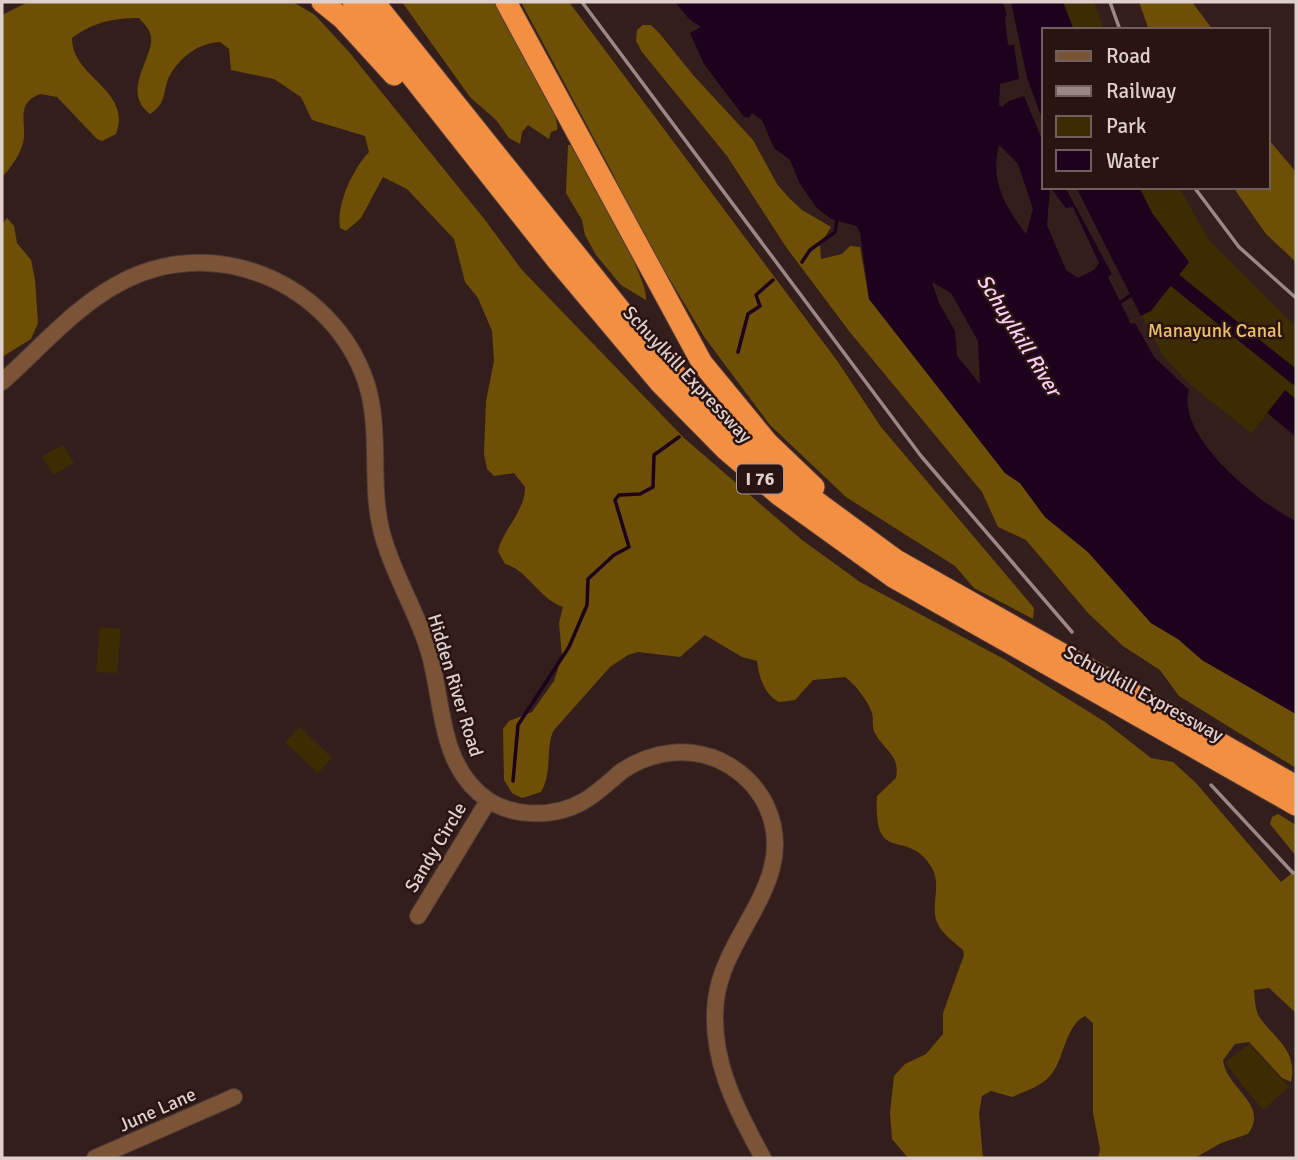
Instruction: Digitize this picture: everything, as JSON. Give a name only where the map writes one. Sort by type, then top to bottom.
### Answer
[{"type":"highway","points":[[322,2],[342,18],[506,196]]},
{"type":"highway","name":"Schuylkill Expressway","points":[[353,2],[506,196],[661,384],[725,449],[797,509],[914,589],[1296,805]]},
{"type":"highway","name":"Schuylkill Expressway","points":[[374,2],[650,347],[747,447],[856,533],[958,596],[1296,786]]},
{"type":"highway","points":[[506,2],[673,316],[702,363],[767,442],[856,533]]},
{"type":"street","name":"Hidden River Road","points":[[2,382],[104,292],[151,270],[190,263],[236,267],[277,280],[313,303],[343,337],[366,382],[373,413],[376,500],[386,545],[429,651],[453,757],[466,780],[488,801],[524,812],[554,811],[582,802],[635,763],[650,756],[679,752],[713,758],[740,773],[751,783],[770,817],[775,854],[766,888],[719,984],[715,1033],[722,1070],[763,1158]]},
{"type":"street","name":"Sandy Circle","points":[[418,916],[488,801]]},
{"type":"street","name":"June Lane","points":[[96,1158],[234,1097]]},
{"type":"green space","points":[[1011,2],[1094,2],[1103,28],[1042,28],[1042,119],[1027,78]]},
{"type":"green space","name":"Manayunk Canal","points":[[1077,189],[1180,189],[1209,240],[1296,327],[1296,437],[1267,414],[1251,433],[1191,385],[1163,356]]},
{"type":"green space","points":[[63,445],[74,463],[53,475],[42,456]]},
{"type":"green space","points":[[100,627],[121,629],[117,673],[96,672]]},
{"type":"green space","points":[[300,727],[332,758],[318,773],[285,742]]},
{"type":"green space","points":[[1249,1044],[1289,1087],[1263,1110],[1225,1063]]},
{"type":"shaded area","points":[[28,2],[293,2],[315,15],[349,52],[522,270],[684,438],[802,540],[860,582],[1004,659],[1105,722],[1151,758],[1173,762],[1196,783],[1281,882],[1296,870],[1296,1013],[1269,988],[1254,990],[1258,1015],[1288,1054],[1292,1071],[1291,1082],[1282,1078],[1249,1042],[1235,1044],[1223,1060],[1231,1080],[1251,1105],[1254,1114],[1248,1134],[1221,1143],[1195,1158],[1098,1158],[1100,1149],[1093,1113],[1093,1023],[1085,1016],[1073,1027],[1059,1062],[1046,1080],[1012,1097],[991,1091],[982,1096],[979,1113],[983,1158],[908,1158],[892,1139],[890,1113],[894,1076],[905,1064],[926,1054],[943,1034],[943,1013],[964,955],[963,950],[945,934],[937,922],[936,882],[932,868],[923,856],[913,849],[886,840],[881,832],[877,818],[877,796],[896,778],[896,764],[874,732],[868,703],[845,677],[813,680],[795,700],[779,702],[763,684],[757,661],[742,657],[705,635],[680,657],[638,652],[628,655],[610,667],[554,730],[547,776],[541,792],[522,798],[512,793],[504,780],[503,729],[509,721],[532,712],[554,681],[562,656],[559,623],[563,607],[554,603],[521,572],[505,564],[498,551],[522,504],[525,487],[514,473],[494,476],[487,469],[484,454],[486,401],[494,361],[492,331],[478,298],[465,282],[454,239],[407,189],[383,177],[361,218],[346,231],[340,228],[339,219],[347,187],[369,152],[365,136],[312,120],[301,97],[274,79],[231,70],[229,49],[220,42],[198,48],[179,62],[170,75],[160,105],[150,114],[142,105],[138,85],[151,37],[139,18],[104,22],[72,38],[74,52],[81,63],[116,106],[119,119],[116,134],[102,141],[97,139],[57,97],[40,94],[25,107],[21,148],[2,177],[2,15]]},
{"type":"shaded area","points":[[402,2],[494,2],[543,88],[557,130],[551,132],[549,139],[528,125],[522,132],[520,144],[509,138],[496,120],[470,97]]},
{"type":"shaded area","points":[[521,2],[569,2],[838,362],[881,427],[1034,608],[1033,619],[974,588],[955,566],[846,497],[770,425],[705,338],[633,218],[613,174]]},
{"type":"shaded area","points":[[1139,2],[1192,2],[1212,28],[1148,28]]},
{"type":"shaded area","points":[[643,25],[651,25],[660,34],[693,75],[753,140],[777,184],[789,198],[802,210],[831,227],[820,245],[821,259],[842,254],[850,246],[860,247],[869,299],[1005,473],[1020,483],[1045,517],[1088,552],[1151,623],[1178,639],[1202,660],[1296,714],[1296,768],[1179,696],[1160,670],[1123,646],[1088,613],[1026,540],[998,527],[982,492],[849,331],[786,247],[727,156],[642,52],[636,41],[637,30]]},
{"type":"shaded area","points":[[1270,141],[1296,172],[1296,262],[1266,234],[1234,189],[1270,189]]},
{"type":"shaded area","points":[[568,145],[572,145],[628,248],[638,270],[646,300],[621,285],[596,255],[585,235],[582,220],[566,193]]},
{"type":"shaded area","points":[[7,218],[14,226],[17,243],[31,260],[38,323],[31,339],[2,357],[2,224]]},
{"type":"shaded area","points":[[1278,814],[1296,825],[1296,856],[1270,824],[1272,817]]},
{"type":"water","name":"Schuylkill River","points":[[675,2],[1003,2],[1007,15],[1008,45],[1014,45],[1019,79],[1000,84],[999,105],[1002,107],[1009,101],[1024,96],[1042,139],[1042,189],[1050,189],[1047,225],[1066,270],[1078,278],[1094,270],[1099,263],[1073,207],[1066,208],[1052,189],[1066,189],[1112,274],[1108,277],[1131,324],[1135,323],[1154,357],[1189,390],[1188,408],[1207,447],[1262,500],[1296,521],[1296,714],[1202,660],[1178,639],[1151,623],[1088,552],[1045,517],[1020,483],[1005,473],[869,299],[860,232],[856,226],[831,219],[817,208],[800,184],[790,160],[774,148],[762,120],[752,113],[749,118],[744,117],[704,64],[690,33],[701,27],[690,20]],"holes":[[[999,145],[1018,164],[1033,209],[1026,234],[1005,203],[1001,192],[996,170]],[[932,282],[951,293],[978,341],[980,384],[957,356],[955,331],[939,303]]]},
{"type":"water","points":[[1011,2],[1063,2],[1073,28],[1042,28],[1042,119],[1027,78]]},
{"type":"water","points":[[1077,189],[1140,189],[1152,213],[1189,262],[1151,311],[1141,316]]},
{"type":"water","points":[[1285,390],[1296,399],[1296,437],[1267,413]]},
{"type":"waterway","points":[[802,262],[810,250],[835,232],[837,220]]},
{"type":"waterway","points":[[1161,269],[1296,378]]},
{"type":"waterway","points":[[738,352],[748,314],[760,306],[756,295],[773,280]]},
{"type":"waterway","points":[[1119,303],[1133,294]]},
{"type":"waterway","points":[[513,781],[518,725],[569,647],[587,605],[588,579],[614,555],[629,547],[615,500],[619,495],[640,494],[653,487],[654,455],[679,437]]},
{"type":"railway","points":[[582,2],[921,456],[1072,632]]},
{"type":"railway","points":[[1110,2],[1119,28]]},
{"type":"railway","points":[[1196,189],[1239,247],[1296,298]]},
{"type":"railway","points":[[1211,785],[1293,873]]}]
